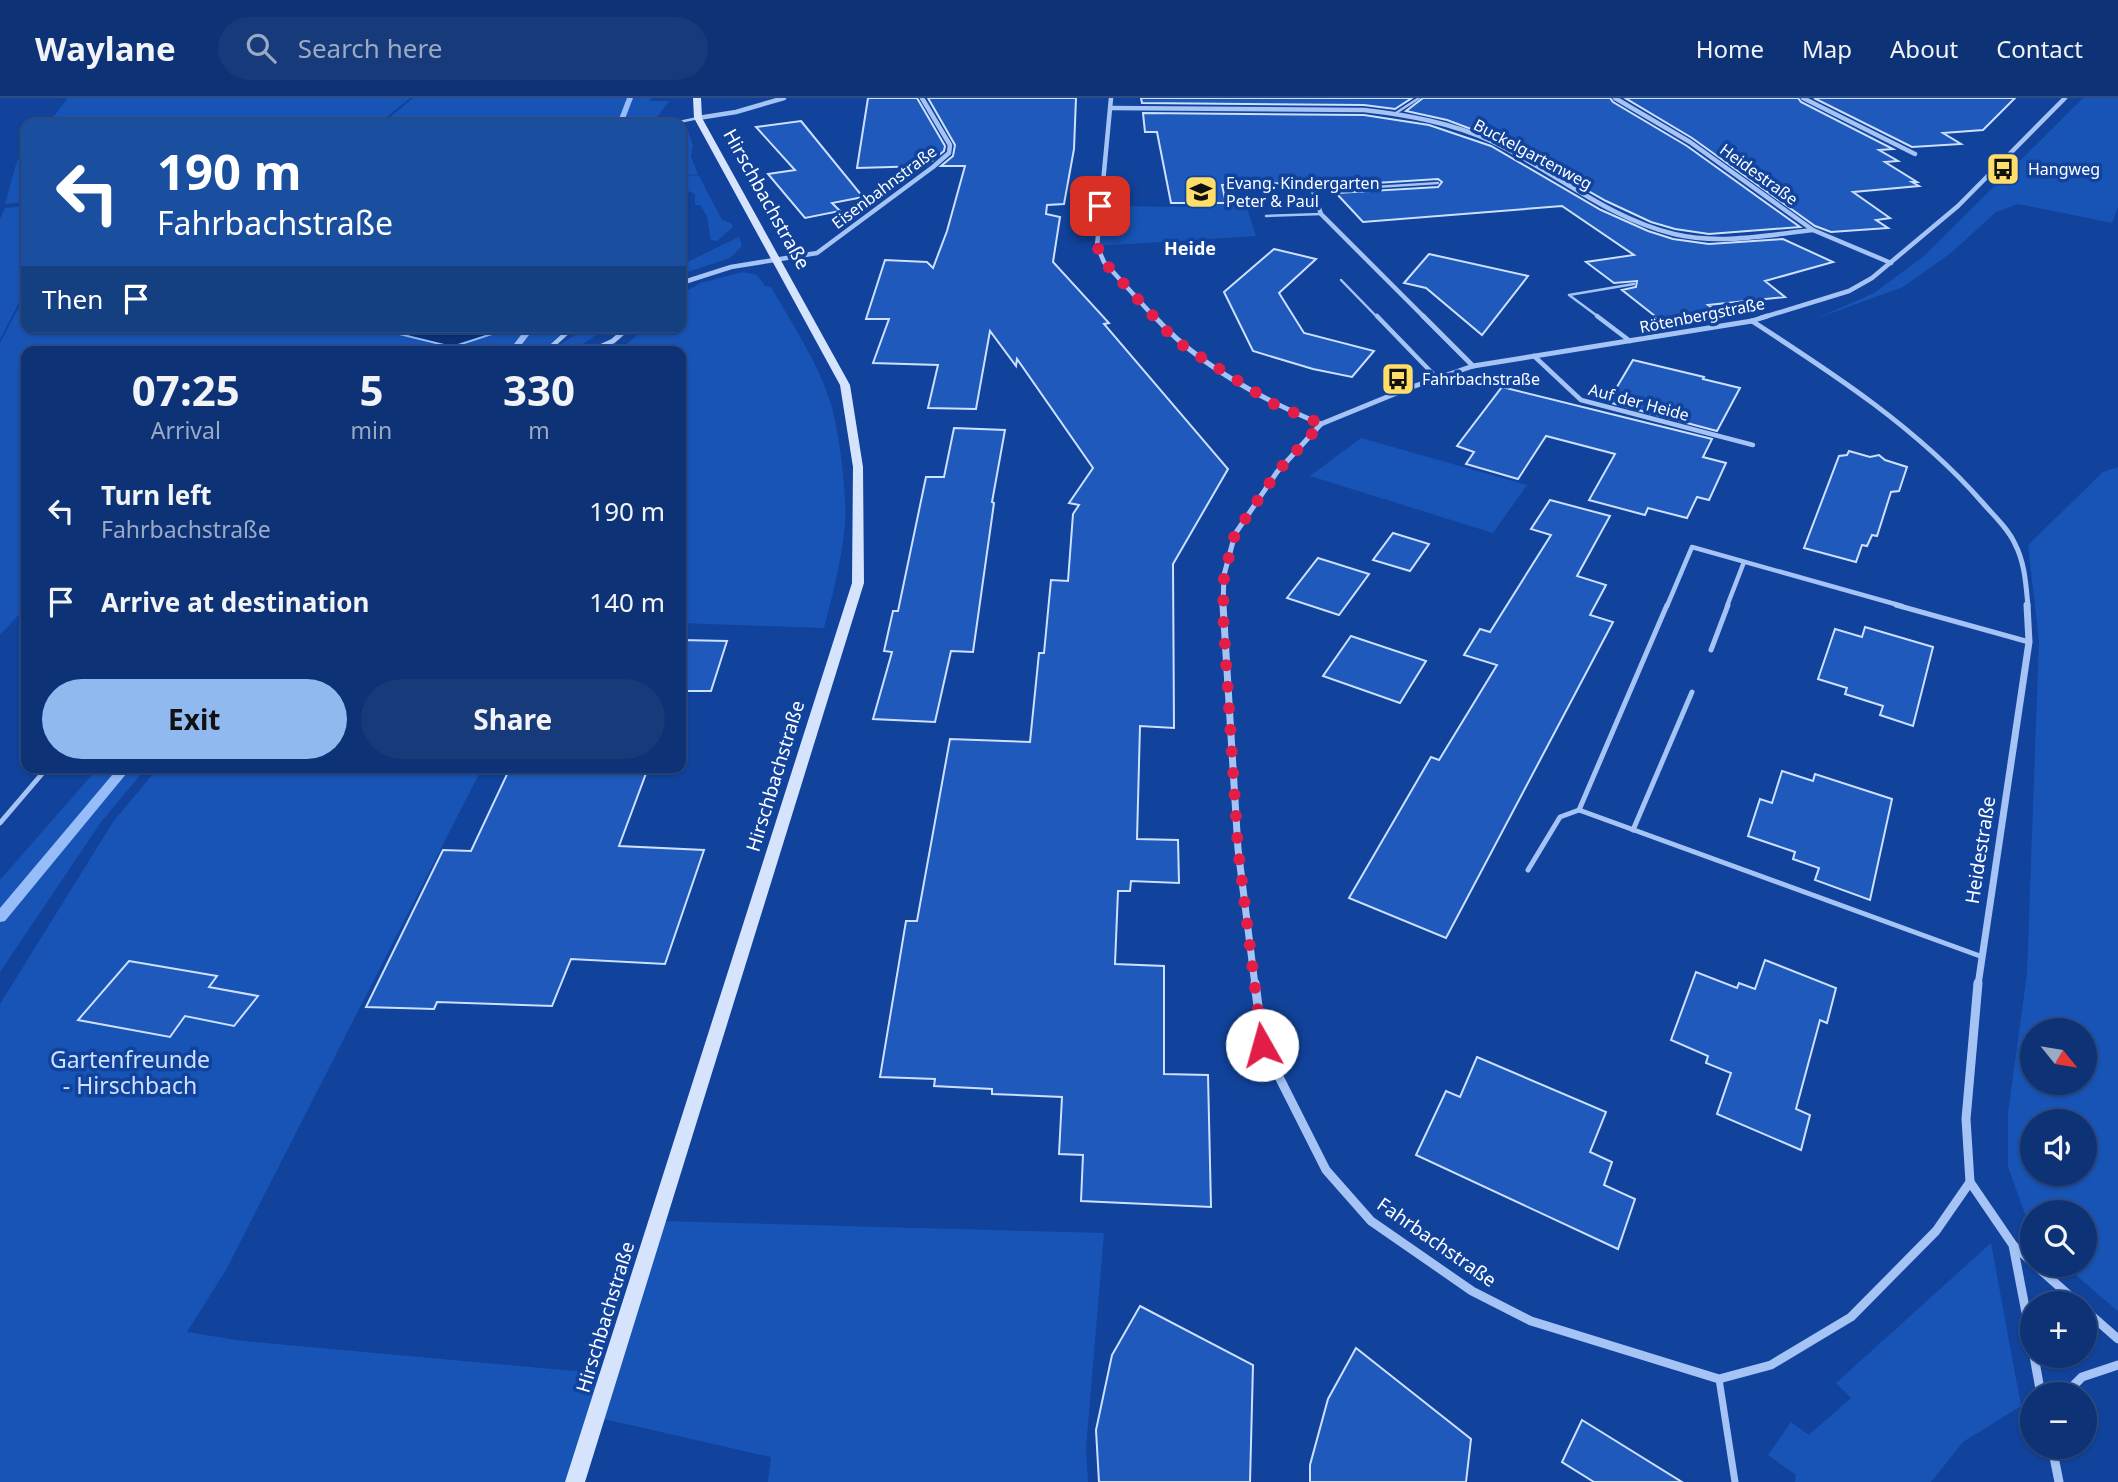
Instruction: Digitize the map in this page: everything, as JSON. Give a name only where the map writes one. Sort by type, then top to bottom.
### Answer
[{"type":"street","name":"Hirschbachstraße","points":[[575,1482],[858,583],[858,467],[845,385],[698,118],[697,98]]},
{"type":"street","points":[[698,118],[736,112],[784,98]]},
{"type":"street","name":"Eisenbahnstraße","points":[[775,258],[817,253],[949,153],[950,145],[922,98]]},
{"type":"street","points":[[1111,98],[1097,246],[1104,262],[1176,341],[1274,404],[1321,424]]},
{"type":"street","name":"Heidestraße","points":[[1615,98],[1690,142],[1812,230],[1891,263]]},
{"type":"street","points":[[1803,98],[1915,154]]},
{"type":"street","name":"Rötenbergstraße","points":[[1321,424],[1474,366],[1752,321],[1849,291],[1891,263],[1958,206],[2065,98]]},
{"type":"street","name":"Buckelgartenweg","points":[[1110,108],[1364,110],[1396,113],[1439,122],[1494,143],[1621,215],[1677,235],[1716,239],[1812,230]]},
{"type":"street","points":[[1313,191],[1321,214],[1474,366]]},
{"type":"street","points":[[686,281],[731,267],[775,258]]},
{"type":"street","name":"Heidestraße","points":[[1752,321],[1911,432],[1965,481],[2016,544],[2029,610],[2029,642],[1980,956],[1966,1119],[1970,1182]]},
{"type":"street","points":[[602,346],[622,333]]},
{"type":"street","name":"Fahrbachstraße","points":[[1321,424],[1277,472],[1235,534],[1224,575],[1223,614],[1238,849],[1262,1045],[1326,1170],[1371,1221],[1472,1290],[1531,1321],[1719,1379]]},
{"type":"street","points":[[1719,1379],[1772,1365],[1851,1317],[1936,1231],[1970,1182],[2020,1251]]},
{"type":"street","points":[[2013,1245],[2022,1291]]},
{"type":"street","points":[[2048,1277],[2064,1291]]},
{"type":"street","points":[[2097,1320],[2118,1339]]},
{"type":"street","points":[[2077,1382],[2082,1377],[2118,1365]]},
{"type":"street","points":[[2054,1459],[2059,1482]]},
{"type":"lane","points":[[1396,113],[1419,98]]},
{"type":"lane","points":[[686,121],[698,118]]},
{"type":"lane","points":[[1313,191],[1438,183]]},
{"type":"lane","points":[[1266,216],[1321,214]]},
{"type":"lane","points":[[1341,280],[1437,378]]},
{"type":"lane","points":[[1630,341],[1569,295],[1634,284]]},
{"type":"lane","points":[[552,346],[566,333]]},
{"type":"lane","name":"Auf der Heide","points":[[1534,356],[1581,400],[1753,445]]},
{"type":"lane","points":[[1579,810],[1692,547],[2029,642]]},
{"type":"lane","points":[[1711,650],[1744,562]]},
{"type":"lane","points":[[1633,830],[1692,692]]},
{"type":"lane","points":[[0,823],[43,773]]},
{"type":"lane","points":[[1528,870],[1560,817],[1579,810],[1980,956]]},
{"type":"lane","points":[[1719,1379],[1735,1482]]},
{"type":"green space","points":[[68,98],[410,98],[384,119],[52,119]]},
{"type":"green space","points":[[413,98],[651,98],[650,101],[669,101],[656,119],[388,119]]},
{"type":"green space","points":[[2083,98],[2118,98],[2118,207],[2112,223],[2018,204],[1996,212],[1951,253],[1903,287],[1815,319],[1874,293],[1924,256]]},
{"type":"green space","points":[[686,131],[693,146],[691,156],[698,175],[686,174]]},
{"type":"green space","points":[[21,157],[21,202],[5,204],[17,161]]},
{"type":"green space","points":[[686,175],[699,176],[722,220],[731,223],[733,227],[717,241],[711,240],[707,216],[700,205],[695,205],[695,194],[686,190]]},
{"type":"green space","points":[[1245,202],[1256,236],[1097,246],[1100,206],[1198,207],[1197,203]]},
{"type":"green space","points":[[21,206],[21,299],[0,339],[0,219],[5,208]]},
{"type":"green space","points":[[739,237],[742,246],[730,258],[686,272],[686,263]]},
{"type":"green space","points":[[743,272],[757,275],[765,286],[771,287],[825,386],[839,444],[844,479],[845,523],[834,589],[824,628],[686,623],[686,346],[624,346],[640,333],[686,333],[686,291],[701,283]]},
{"type":"green space","points":[[21,303],[21,333],[562,333],[548,346],[21,346],[21,612],[0,635],[0,343]]},
{"type":"green space","points":[[578,333],[600,333],[581,345],[558,346]]},
{"type":"green space","points":[[1361,438],[1527,485],[1493,533],[1310,476]]},
{"type":"green space","points":[[2118,467],[2118,1311],[2078,1277],[2097,1277],[2097,1200],[2020,1200],[2008,1167],[2008,1113],[2020,1025],[2020,1096],[2097,1095],[2097,1018],[2021,1018],[2027,974],[2039,641],[2028,545],[2103,472]]},
{"type":"green space","points":[[94,773],[142,773],[101,822],[0,972],[0,880]]},
{"type":"green space","name":"Gartenfreunde - Hirschbach","points":[[154,773],[479,773],[226,1270],[187,1332],[243,1341],[608,1374],[657,1221],[1104,1233],[1086,1448],[1088,1482],[768,1482],[771,1457],[595,1417],[575,1482],[0,1482],[0,1004],[113,822]]},
{"type":"green space","points":[[1991,1243],[2020,1407],[1963,1442],[1931,1482],[1795,1482],[1796,1475],[1768,1455],[1791,1422],[1809,1435],[1851,1398],[1836,1383]]},
{"type":"shaded area","points":[[395,333],[492,334],[448,346]]},
{"type":"building","points":[[868,98],[917,98],[945,146],[944,151],[926,166],[857,168]]},
{"type":"building","points":[[928,98],[1076,98],[1074,149],[1064,204],[1047,205],[1046,214],[1060,217],[1053,262],[1109,323],[1104,324],[1228,469],[1173,564],[1174,728],[1140,726],[1137,839],[1178,840],[1179,883],[1131,881],[1130,891],[1118,891],[1115,964],[1164,966],[1164,1074],[1208,1075],[1211,1207],[1081,1201],[1083,1155],[1059,1154],[1062,1097],[992,1094],[992,1089],[934,1086],[935,1079],[880,1077],[906,921],[917,921],[950,739],[1030,742],[1039,653],[1044,653],[1051,580],[1068,581],[1073,514],[1079,505],[1069,503],[1093,468],[1017,359],[1016,366],[990,331],[976,409],[928,408],[938,365],[873,363],[889,319],[866,319],[885,260],[927,262],[933,268],[947,231],[965,166],[941,166],[953,156],[955,145]]},
{"type":"building","points":[[1141,98],[1412,98],[1395,109],[1364,105],[1142,103]]},
{"type":"building","points":[[1423,98],[1610,98],[1687,146],[1800,227],[1709,234],[1651,222],[1606,201],[1495,138],[1447,120],[1406,111]]},
{"type":"building","points":[[1625,98],[1798,98],[1801,102],[1893,149],[1879,150],[1898,161],[1885,162],[1917,182],[1912,182],[1919,186],[1853,192],[1890,218],[1876,220],[1888,228],[1831,232],[1815,226],[1692,138]]},
{"type":"building","points":[[1814,98],[2015,98],[1983,130],[1943,133],[1961,144],[1912,147]]},
{"type":"building","points":[[1143,113],[1364,115],[1429,125],[1491,146],[1601,210],[1648,231],[1673,239],[1709,244],[1783,239],[1833,262],[1765,281],[1785,297],[1708,305],[1715,310],[1660,320],[1622,290],[1636,287],[1637,281],[1614,283],[1586,262],[1634,255],[1562,206],[1363,222],[1336,193],[1438,187],[1442,182],[1438,179],[1329,186],[1325,182],[1222,185],[1226,203],[1171,203],[1157,132],[1145,132]]},
{"type":"building","points":[[801,121],[863,197],[832,203],[840,211],[805,218],[768,174],[795,170],[756,127]]},
{"type":"building","points":[[1274,249],[1316,259],[1279,293],[1304,333],[1374,351],[1352,377],[1313,369],[1253,351],[1224,292]]},
{"type":"building","points":[[1429,254],[1528,276],[1482,335],[1426,288],[1404,283]]},
{"type":"building","points":[[1633,360],[1740,388],[1717,431],[1608,402]]},
{"type":"building","points":[[1502,387],[1712,439],[1703,457],[1726,463],[1709,500],[1697,497],[1687,518],[1648,508],[1645,515],[1589,500],[1615,454],[1546,436],[1518,479],[1466,464],[1474,452],[1457,446]]},
{"type":"building","points":[[954,428],[1005,430],[992,502],[994,503],[973,652],[951,651],[935,722],[873,719],[892,652],[884,651],[893,611],[898,611],[926,477],[944,477]]},
{"type":"building","points":[[1849,451],[1870,457],[1879,455],[1885,460],[1907,467],[1899,491],[1891,492],[1877,536],[1872,535],[1867,546],[1862,545],[1856,562],[1804,548],[1839,456],[1847,455]]},
{"type":"building","points":[[1550,500],[1610,516],[1577,576],[1606,585],[1590,615],[1613,622],[1446,938],[1349,898],[1431,757],[1439,760],[1497,665],[1464,655],[1480,629],[1490,632],[1551,535],[1531,529]]},
{"type":"building","points":[[1393,533],[1429,544],[1410,571],[1373,560]]},
{"type":"building","points":[[1318,558],[1369,574],[1339,615],[1287,598]]},
{"type":"building","points":[[1865,627],[1933,647],[1913,726],[1880,715],[1883,706],[1845,694],[1847,688],[1818,679],[1835,629],[1862,637]]},
{"type":"building","points":[[1351,636],[1426,661],[1400,703],[1323,676]]},
{"type":"building","points":[[686,640],[727,641],[711,691],[686,691]]},
{"type":"building","points":[[1782,771],[1813,781],[1815,774],[1892,799],[1870,900],[1815,880],[1819,868],[1793,859],[1795,852],[1748,836],[1760,799],[1772,803]]},
{"type":"building","points":[[508,773],[646,773],[619,846],[704,850],[665,964],[571,959],[552,1006],[437,1002],[434,1009],[366,1007],[443,850],[471,851]]},
{"type":"building","points":[[1765,960],[1836,988],[1827,1023],[1820,1020],[1796,1109],[1810,1115],[1801,1150],[1717,1114],[1731,1073],[1706,1063],[1708,1056],[1671,1040],[1696,972],[1737,988],[1739,983],[1755,989]]},
{"type":"building","points":[[129,961],[217,976],[209,987],[258,996],[234,1026],[185,1016],[170,1037],[78,1020]]},
{"type":"building","points":[[1477,1057],[1606,1112],[1590,1152],[1612,1162],[1604,1185],[1635,1199],[1618,1249],[1416,1155],[1446,1091],[1460,1097]]},
{"type":"building","points":[[1140,1306],[1253,1365],[1250,1482],[1099,1482],[1096,1430],[1112,1355]]},
{"type":"building","points":[[1356,1348],[1471,1439],[1466,1482],[1310,1482],[1310,1465],[1328,1399]]},
{"type":"building","points":[[1582,1420],[1682,1482],[1594,1482],[1562,1462]]},
{"type":"waterway","points":[[622,119],[630,98]]},
{"type":"waterway","points":[[517,346],[526,333]]},
{"type":"waterway","points":[[0,917],[121,773]]},
{"type":"place","name":"Hangweg","points":[[2003,169]]},
{"type":"place","name":"Evang. Kindergarten Peter & Paul","points":[[1201,192]]},
{"type":"place","name":"Fahrbachstraße","points":[[1398,379]]},
{"type":"district","name":"Heide","points":[[1190,249]]},
{"type":"route","points":[[1100,206],[1097,246],[1104,262],[1176,341],[1274,404],[1321,424],[1277,472],[1235,534],[1224,575],[1223,614],[1238,849],[1262,1045]]}]
